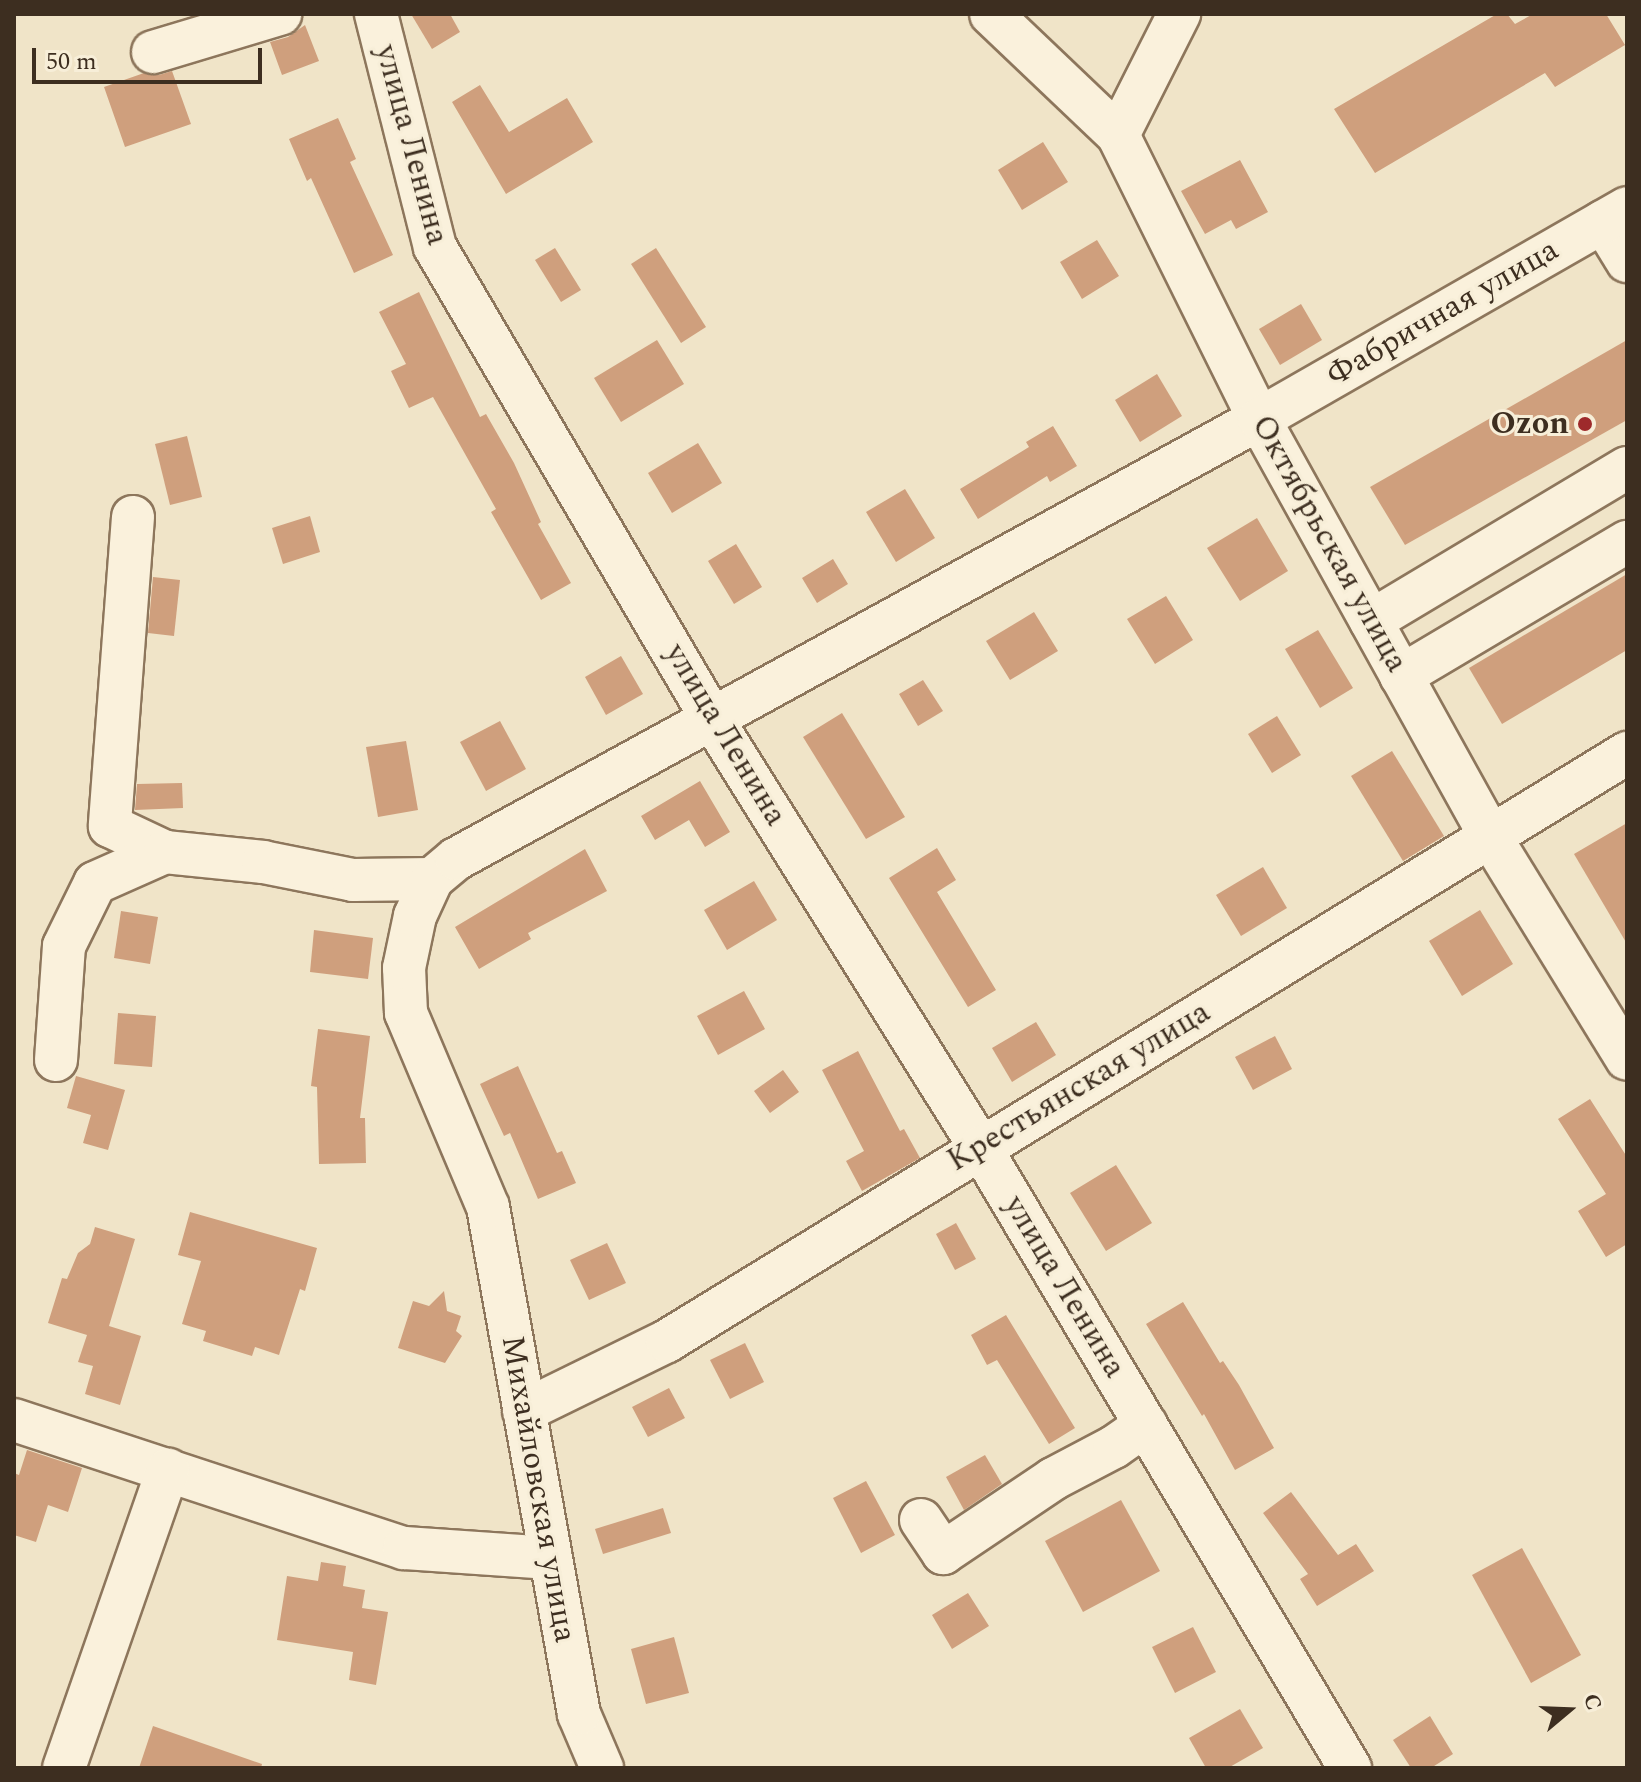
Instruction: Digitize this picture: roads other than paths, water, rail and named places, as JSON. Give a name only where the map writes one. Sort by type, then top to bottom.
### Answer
[{"type":"street","points":[[153,52],[280,14]]},
{"type":"street","name":"улица Ленина","points":[[376,14],[435,247],[711,717],[980,1147],[1350,1768]]},
{"type":"street","name":"Октябрьская улица","points":[[991,14],[1118,135],[1259,419],[1491,838],[1627,1059]]},
{"type":"street","points":[[1118,135],[1179,14]]},
{"type":"street","points":[[1615,215],[1627,261]]},
{"type":"street","name":"Фабричная улица","points":[[432,879],[456,859],[1259,419],[1615,215]]},
{"type":"street","points":[[1371,621],[1627,468]]},
{"type":"street","points":[[133,517],[110,826],[165,852],[263,862],[353,880],[432,879]]},
{"type":"street","points":[[1401,676],[1627,542]]},
{"type":"street","name":"Крестьянская улица","points":[[524,1411],[667,1341],[1627,753]]},
{"type":"street","points":[[56,1060],[64,946],[95,883],[165,852]]},
{"type":"street","name":"Михайловская улица","points":[[432,879],[415,916],[404,968],[406,1013],[488,1207],[579,1714],[602,1768]]},
{"type":"street","points":[[14,1420],[404,1548],[551,1558]]},
{"type":"street","points":[[921,1520],[943,1553],[1053,1479],[1114,1447],[1146,1425]]},
{"type":"street","points":[[64,1768],[168,1470]]},
{"type":"place","name":"Ozon","points":[[1585,424]]}]
